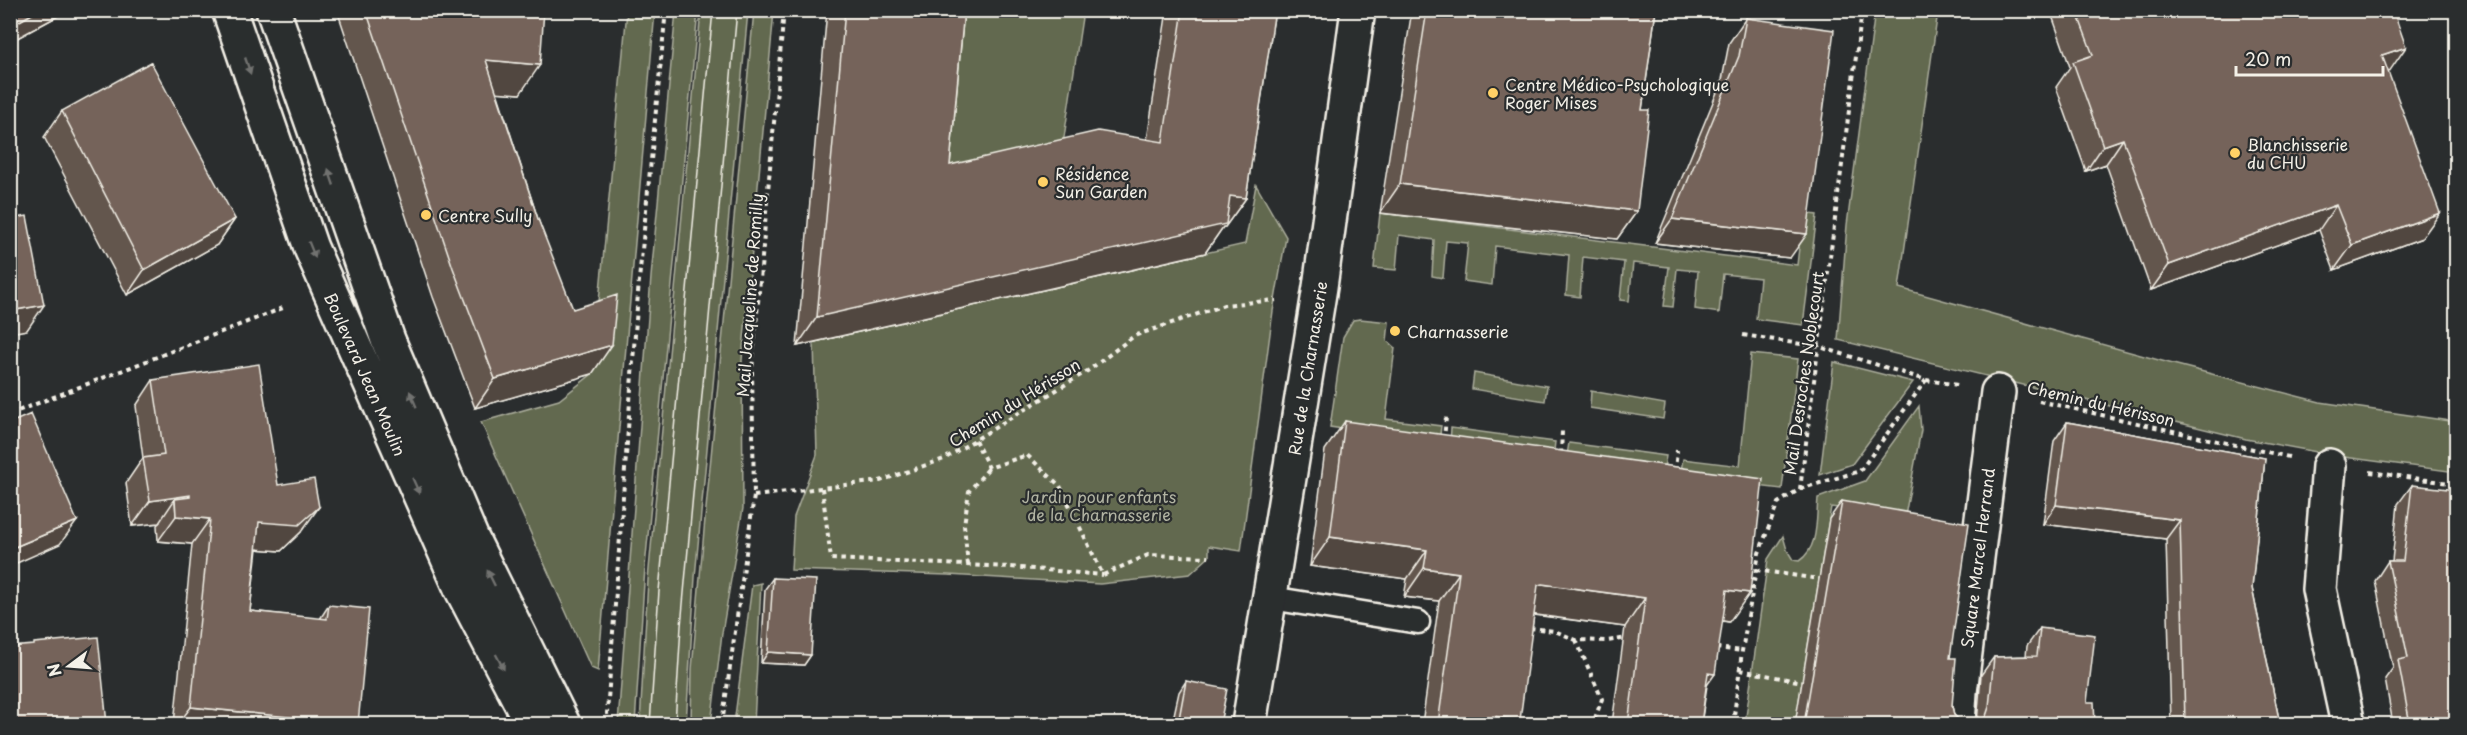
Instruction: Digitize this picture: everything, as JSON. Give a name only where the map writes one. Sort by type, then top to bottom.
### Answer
[{"type":"main road","name":"Boulevard Jean Moulin","points":[[229,10],[311,248],[461,588],[532,724]]},
{"type":"main road","name":"Boulevard Jean Moulin","points":[[273,10],[388,339],[472,539],[563,724]]},
{"type":"main road","name":"Rue de la Charnasserie","points":[[1249,724],[1320,287],[1358,10]]},
{"type":"main road","name":"Square Marcel Herrand","points":[[1958,724],[1960,692],[1998,392]]},
{"type":"main road","points":[[2329,466],[2319,589],[2348,724]]},
{"type":"lane","points":[[1271,598],[1418,622]]},
{"type":"path","points":[[608,724],[607,712],[639,280],[666,10]]},
{"type":"path","name":"Mail Jacqueline de Romilly","points":[[722,724],[754,496],[752,370],[784,10]]},
{"type":"path","name":"Mail Desroches Noblecourt","points":[[1733,724],[1742,651],[1759,553],[1778,503],[1800,489],[1863,10]]},
{"type":"path","name":"Chemin du Hérisson","points":[[754,496],[880,481],[944,459],[1089,370],[1134,336],[1224,305],[1277,300]]},
{"type":"path","points":[[10,414],[283,308]]},
{"type":"path","name":"Chemin du Hérisson","points":[[1743,335],[1820,347],[1926,380],[1998,392],[2329,466],[2457,484]]},
{"type":"path","points":[[1800,489],[1860,471],[1926,380]]},
{"type":"path","points":[[1444,447],[1446,417]]},
{"type":"path","points":[[1561,462],[1562,430]]},
{"type":"path","points":[[975,440],[989,468]]},
{"type":"path","points":[[1674,479],[1677,450]]},
{"type":"path","points":[[968,565],[964,525],[969,491],[989,468],[1027,454],[1060,486],[1103,575]]},
{"type":"path","points":[[822,488],[831,559],[968,565],[1103,575],[1148,555],[1209,557]]},
{"type":"path","points":[[1756,570],[1819,579]]},
{"type":"path","points":[[1521,627],[1555,631],[1576,640],[1607,641],[1630,638]]},
{"type":"path","points":[[1576,640],[1602,699],[1593,724]]},
{"type":"path","points":[[1708,647],[1742,651]]},
{"type":"path","points":[[1740,670],[1802,682]]},
{"type":"green space","points":[[627,11],[655,11],[598,671],[591,668],[481,422],[559,400],[592,374]]},
{"type":"green space","points":[[676,11],[698,11],[645,567],[635,724],[618,724],[651,277]]},
{"type":"green space","points":[[701,11],[748,11],[695,577],[686,724],[640,724],[648,580]]},
{"type":"green space","points":[[754,11],[774,11],[742,360],[743,508],[722,633],[711,724],[691,724],[692,669],[705,519]]},
{"type":"green space","points":[[946,11],[1083,11],[1060,164],[929,195]]},
{"type":"green space","points":[[1875,11],[1938,11],[1899,288],[2320,402],[2456,422],[2456,472],[2344,457],[2246,439],[1838,340],[1847,225]]},
{"type":"green space","name":"Jardin pour enfants de la Charnasserie","points":[[1256,185],[1286,237],[1273,311],[1241,551],[1209,546],[1209,557],[1190,574],[1100,584],[948,575],[791,570],[794,517],[817,455],[814,342],[1245,244]]},
{"type":"green space","points":[[1380,213],[1797,265],[1803,213],[1817,215],[1803,325],[1756,319],[1760,278],[1723,274],[1719,313],[1695,309],[1698,271],[1677,269],[1673,307],[1664,306],[1669,267],[1633,263],[1629,301],[1620,300],[1624,262],[1583,257],[1580,297],[1566,295],[1569,255],[1495,246],[1492,285],[1464,281],[1468,243],[1446,241],[1443,278],[1432,276],[1434,240],[1399,235],[1396,270],[1374,268]]},
{"type":"green space","points":[[1353,320],[1389,322],[1387,341],[1395,348],[1386,419],[1441,426],[1439,443],[1330,427],[1343,337]]},
{"type":"green space","points":[[1751,354],[1798,359],[1782,489],[1680,477],[1683,459],[1740,466]]},
{"type":"green space","points":[[1834,362],[1913,382],[1852,464],[1820,475]]},
{"type":"green space","points":[[1474,373],[1547,386],[1545,401],[1472,389]]},
{"type":"green space","points":[[1591,391],[1665,404],[1663,419],[1590,408]]},
{"type":"green space","points":[[1919,406],[1921,430],[1905,516],[1831,507],[1795,724],[1745,724],[1768,559],[1783,536],[1793,560],[1799,561],[1805,555],[1810,549],[1815,533],[1818,498],[1865,481]]},
{"type":"green space","points":[[1451,428],[1555,442],[1553,459],[1450,445]]},
{"type":"green space","points":[[1569,443],[1666,456],[1663,474],[1566,461]]},
{"type":"green space","points":[[761,583],[754,724],[734,724],[752,585]]},
{"type":"building","points":[[10,10],[39,10],[16,23]]},
{"type":"building","points":[[366,10],[544,10],[540,65],[486,60],[538,219],[573,309],[617,295],[612,345],[495,379],[453,268]]},
{"type":"building","points":[[845,10],[964,10],[950,165],[1098,131],[1163,142],[1183,10],[1275,10],[1246,198],[1230,196],[1226,224],[817,317]]},
{"type":"building","name":"Centre Médico-Psychologique Roger Mises","points":[[1427,10],[1656,10],[1642,110],[1649,110],[1637,211],[1400,184]]},
{"type":"building","name":"Blanchisserie du CHU","points":[[2076,10],[2393,10],[2406,47],[2382,55],[2440,213],[2352,245],[2336,205],[2169,265],[2123,139],[2103,146],[2073,62],[2093,55]]},
{"type":"building","points":[[1746,18],[1834,30],[1807,234],[1672,219],[1739,56]]},
{"type":"building","points":[[151,62],[235,219],[144,270],[62,111]]},
{"type":"building","points":[[27,216],[44,305],[10,311],[10,219]]},
{"type":"building","points":[[259,364],[278,485],[314,479],[319,507],[299,525],[259,522],[250,611],[327,619],[329,605],[369,609],[358,724],[191,707],[210,519],[176,516],[175,499],[190,497],[190,495],[150,501],[143,458],[164,455],[153,380]]},
{"type":"building","points":[[31,414],[77,521],[10,549],[10,423]]},
{"type":"building","points":[[1345,421],[1763,479],[1750,593],[1727,590],[1715,674],[1708,673],[1701,724],[1628,724],[1645,598],[1542,584],[1538,585],[1520,720],[1493,716],[1492,724],[1438,724],[1459,573],[1424,568],[1427,550],[1330,537]]},
{"type":"building","points":[[2067,422],[2265,458],[2252,588],[2280,724],[2185,724],[2180,520],[2056,505]]},
{"type":"building","points":[[2412,485],[2457,490],[2457,724],[2410,724],[2398,660],[2408,658],[2388,561],[2403,561]]},
{"type":"building","points":[[1842,501],[1969,523],[1950,658],[1956,658],[1952,706],[1954,715],[1961,722],[1969,724],[1804,724]]},
{"type":"building","points":[[773,578],[816,580],[811,655],[768,652]]},
{"type":"building","points":[[2040,628],[2095,635],[2087,702],[2094,702],[2095,724],[1971,724],[1978,723],[1986,716],[1994,657],[2037,656]]},
{"type":"building","points":[[98,637],[107,724],[10,724],[10,647]]},
{"type":"building","points":[[1186,681],[1227,689],[1220,724],[1178,724]]},
{"type":"tram line","points":[[650,724],[659,591],[713,10]]},
{"type":"tram line","points":[[675,724],[681,626],[737,10]]},
{"type":"place","name":"Centre Médico-Psychologique Roger Mises","points":[[1493,93]]},
{"type":"place","name":"Blanchisserie du CHU","points":[[2235,153]]},
{"type":"place","name":"Résidence Sun Garden","points":[[1043,182]]},
{"type":"place","name":"Centre Sully","points":[[426,215]]},
{"type":"place","name":"Charnasserie","points":[[1395,331]]}]
